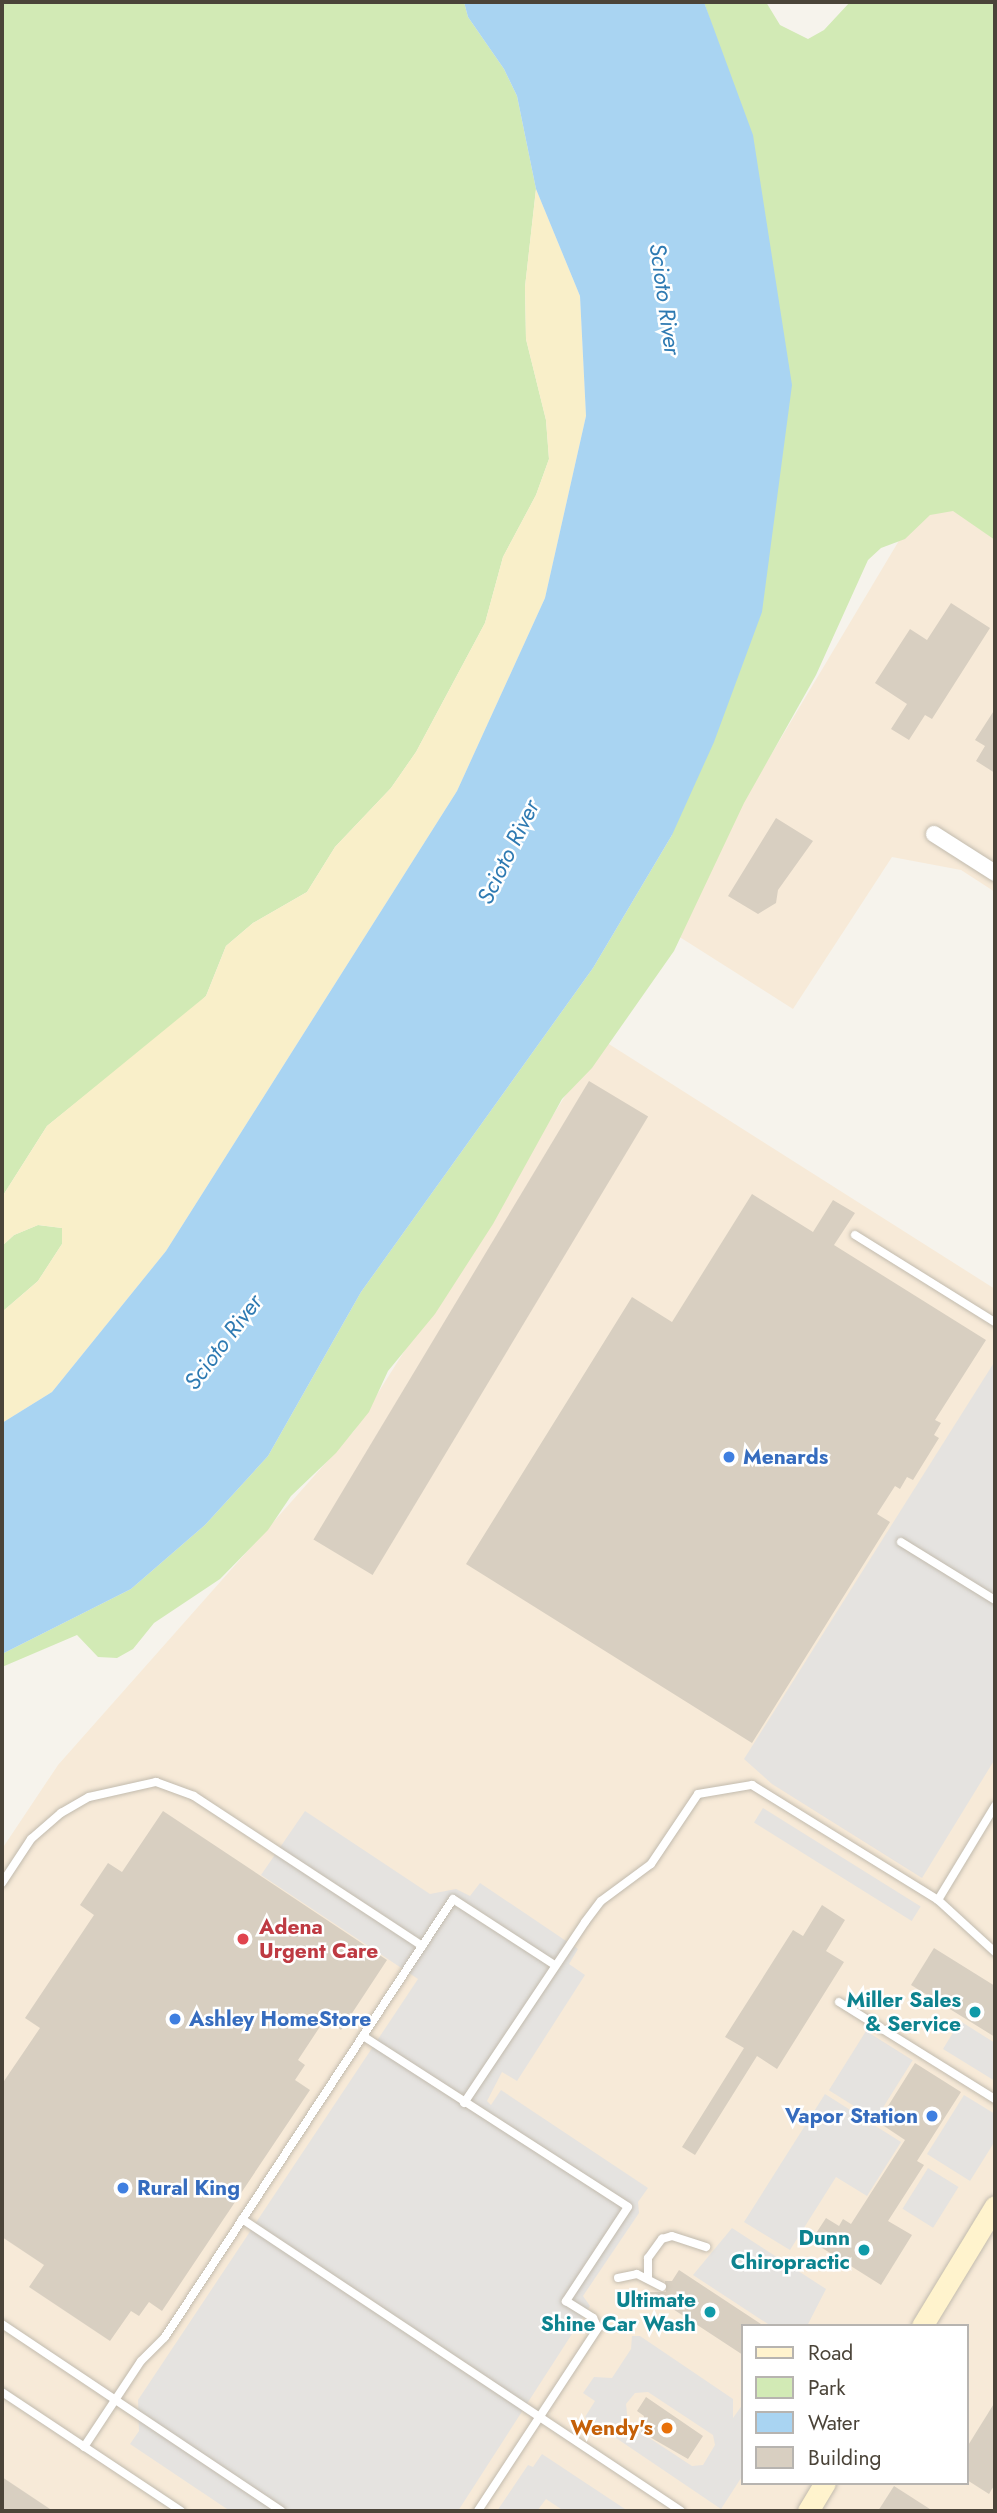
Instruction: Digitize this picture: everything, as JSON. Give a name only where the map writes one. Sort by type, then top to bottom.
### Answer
[{"type":"main road","points":[[923,2324],[995,2206]]},
{"type":"main road","points":[[807,2511],[824,2485]]},
{"type":"street","points":[[934,834],[995,873]]},
{"type":"lane","points":[[855,1235],[995,1322]]},
{"type":"lane","points":[[901,1542],[995,1600]]},
{"type":"lane","points":[[2,1883],[31,1839],[61,1813],[89,1797],[156,1782],[194,1796],[422,1946]]},
{"type":"lane","points":[[464,2103],[553,1964],[601,1901],[651,1864],[698,1794],[724,1787],[751,1785],[938,1900],[995,1952]]},
{"type":"lane","points":[[938,1900],[995,1805]]},
{"type":"lane","points":[[84,2446],[164,2337],[453,1899],[553,1964]]},
{"type":"lane","points":[[839,2002],[995,2099]]},
{"type":"lane","points":[[363,2036],[628,2207],[566,2301],[593,2318],[598,2328],[478,2511]]},
{"type":"lane","points":[[242,2219],[681,2511]]},
{"type":"lane","points":[[649,2278],[648,2258],[663,2239],[672,2236],[706,2247]]},
{"type":"lane","points":[[618,2278],[637,2274],[662,2287]]},
{"type":"lane","points":[[2,2324],[281,2511]]},
{"type":"lane","points":[[2,2392],[181,2511]]},
{"type":"shaded area","points":[[931,487],[995,530],[995,892],[961,870],[892,857],[793,1009],[667,929]]},
{"type":"shaded area","points":[[601,1039],[995,1289],[995,2511],[2,2511],[2,1849],[58,1765],[354,1431]]},
{"type":"shaded area","points":[[995,1361],[995,1759],[922,1878],[772,1784],[744,1759]]},
{"type":"shaded area","points":[[763,1808],[921,1907],[912,1921],[754,1822]]},
{"type":"shaded area","points":[[305,1811],[430,1894],[456,1889],[470,1896],[480,1883],[578,1949],[569,1964],[585,1975],[517,2081],[502,2072],[487,2101],[491,2105],[501,2090],[648,2188],[638,2202],[639,2213],[583,2296],[590,2306],[458,2511],[230,2511],[130,2444],[139,2431],[138,2400],[418,1979],[261,1875]]},
{"type":"shaded area","points":[[960,2021],[995,2043],[995,2081],[943,2049]]},
{"type":"shaded area","points":[[866,2031],[913,2060],[876,2120],[829,2090]]},
{"type":"shaded area","points":[[825,2094],[901,2142],[867,2196],[836,2177],[790,2250],[744,2222]]},
{"type":"shaded area","points":[[964,2095],[995,2114],[995,2141],[970,2181],[927,2154]]},
{"type":"shaded area","points":[[928,2168],[959,2187],[933,2228],[903,2209]]},
{"type":"shaded area","points":[[732,2228],[826,2289],[808,2324],[768,2324],[693,2275]]},
{"type":"shaded area","points":[[632,2336],[640,2336],[733,2399],[733,2418],[741,2407],[741,2478],[721,2509],[585,2417],[595,2401],[583,2393],[594,2377],[612,2378],[631,2349]],"holes":[[[648,2392],[713,2435],[715,2445],[703,2465],[692,2466],[628,2424],[626,2404],[635,2393]]]},
{"type":"shaded area","points":[[542,2454],[628,2511],[564,2511],[546,2499],[537,2511],[497,2511],[528,2465],[533,2467]]},
{"type":"green space","points":[[2,2],[464,2],[468,17],[504,69],[517,96],[536,189],[525,287],[526,339],[546,420],[549,459],[536,495],[503,557],[485,623],[416,752],[391,788],[335,847],[307,892],[253,923],[226,946],[206,996],[194,1008],[47,1126],[2,1197]]},
{"type":"green space","points":[[704,2],[766,2],[780,25],[808,39],[824,30],[850,2],[995,2],[995,540],[953,511],[930,515],[905,539],[881,548],[868,560],[816,675],[744,803],[674,951],[592,1068],[562,1099],[493,1224],[435,1314],[388,1371],[369,1412],[336,1453],[291,1496],[268,1530],[220,1579],[154,1623],[133,1649],[117,1658],[98,1657],[77,1635],[2,1667],[2,1654],[131,1589],[205,1525],[268,1456],[361,1292],[593,968],[672,835],[710,20]]},
{"type":"green space","points":[[38,1225],[62,1228],[62,1244],[38,1281],[2,1312],[2,1246],[14,1235]]},
{"type":"sand","points":[[536,189],[580,296],[586,416],[545,598],[457,791],[166,1251],[52,1392],[2,1423],[2,1312],[38,1281],[62,1244],[62,1228],[38,1225],[14,1235],[2,1246],[2,1197],[47,1126],[206,996],[226,946],[253,923],[307,892],[335,847],[391,788],[416,752],[485,623],[503,557],[536,495],[549,459],[546,420],[526,339],[525,287]]},
{"type":"water","name":"Scioto River","points":[[464,2],[704,2],[753,135],[792,385],[762,612],[714,742],[672,835],[593,968],[361,1292],[268,1456],[205,1525],[131,1589],[2,1654],[2,1423],[52,1392],[166,1251],[457,791],[545,598],[586,416],[580,296],[536,189],[517,96],[504,69],[468,17]]},
{"type":"building","points":[[951,603],[990,628],[932,719],[925,715],[909,740],[891,729],[907,704],[875,683],[910,629],[927,640]]},
{"type":"building","points":[[995,709],[995,773],[976,761],[985,746],[975,740]]},
{"type":"building","points":[[776,818],[813,841],[778,890],[776,903],[758,914],[728,896]]},
{"type":"building","points":[[589,1081],[648,1117],[373,1575],[313,1540]]},
{"type":"building","name":"Menards","points":[[752,1194],[813,1232],[833,1200],[855,1213],[834,1245],[986,1340],[935,1420],[941,1423],[934,1435],[939,1438],[913,1480],[907,1477],[900,1489],[895,1486],[877,1514],[890,1522],[752,1743],[466,1564],[632,1297],[672,1322]]},
{"type":"building","points":[[163,1811],[387,1960],[341,2030],[325,2019],[298,2060],[305,2065],[295,2080],[310,2090],[162,2311],[149,2302],[139,2316],[131,2311],[110,2341],[29,2287],[44,2265],[2,2237],[2,2084],[40,2028],[25,2018],[94,1915],[80,1905],[108,1863],[122,1872]]},
{"type":"building","points":[[822,1905],[845,1920],[826,1951],[844,1962],[777,2069],[757,2056],[695,2155],[682,2147],[744,2048],[725,2037],[793,1930],[803,1936]]},
{"type":"building","name":"Miller Sales & Service","points":[[934,1948],[995,1986],[995,2037],[911,1985]]},
{"type":"building","points":[[915,2063],[961,2092],[917,2161],[924,2165],[888,2221],[912,2235],[881,2285],[811,2241],[826,2218],[839,2226],[843,2219],[851,2224],[905,2140],[878,2122]]},
{"type":"building","name":"Ultimate Shine Car Wash","points":[[679,2270],[761,2324],[741,2324],[741,2354],[647,2292],[666,2292],[665,2281],[672,2281]]},
{"type":"building","name":"Wendy's","points":[[646,2397],[703,2436],[688,2459],[641,2432],[644,2416],[637,2411]]},
{"type":"building","points":[[995,2402],[995,2484],[989,2494],[969,2481],[969,2444]]},
{"type":"building","points":[[2,2477],[53,2511],[2,2511]]},
{"type":"building","points":[[894,2486],[933,2511],[878,2511]]},
{"type":"place","name":"Menards","points":[[729,1457]]},
{"type":"place","name":"Adena Urgent Care","points":[[243,1939]]},
{"type":"place","name":"Miller Sales & Service","points":[[975,2012]]},
{"type":"place","name":"Ashley HomeStore","points":[[175,2019]]},
{"type":"place","name":"Vapor Station","points":[[932,2116]]},
{"type":"place","name":"Rural King","points":[[123,2188]]},
{"type":"place","name":"Dunn Chiropractic","points":[[864,2250]]},
{"type":"place","name":"Ultimate Shine Car Wash","points":[[710,2312]]},
{"type":"place","name":"Wendy's","points":[[667,2428]]}]
